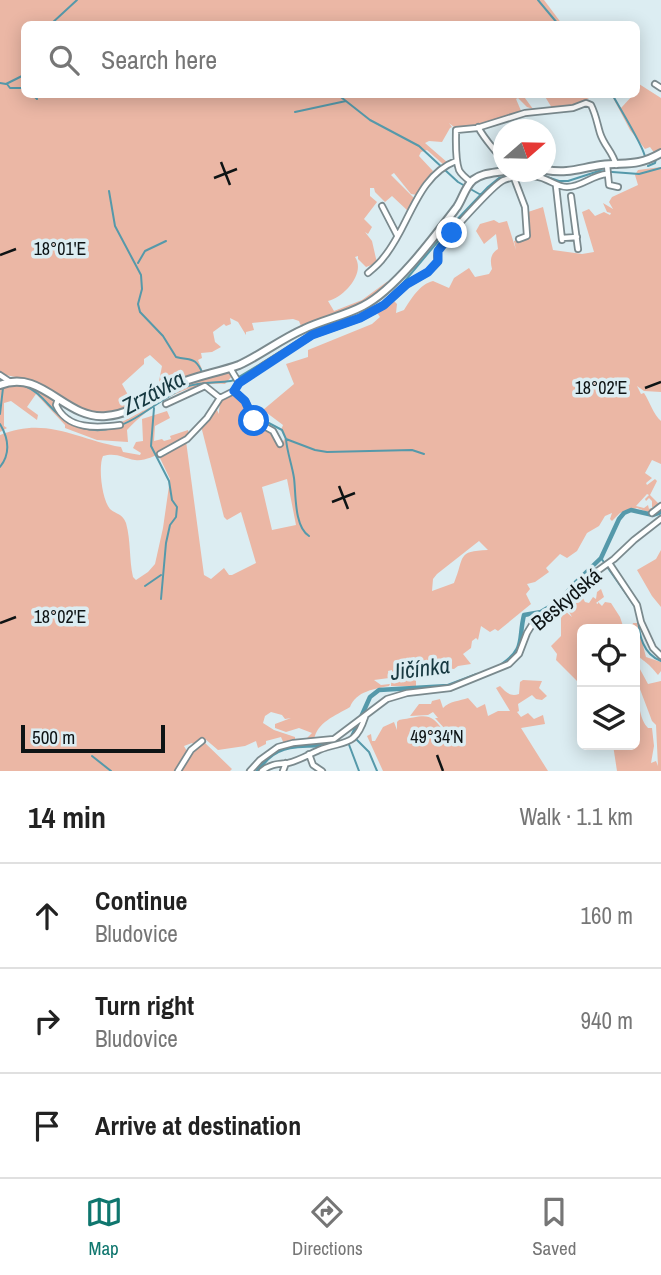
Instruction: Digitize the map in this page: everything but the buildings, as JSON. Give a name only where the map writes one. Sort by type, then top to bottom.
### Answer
[{"type":"main road","points":[[556,172],[607,170],[616,165],[631,165],[648,160],[661,153]]},
{"type":"main road","points":[[0,384],[20,380],[32,383],[86,415],[114,415],[130,411],[183,382],[230,368],[304,329],[352,312],[373,301],[450,227],[468,186],[480,176],[493,173]]},
{"type":"street","points":[[655,84],[661,88]]},
{"type":"street","points":[[468,186],[456,160],[456,130],[478,127],[508,117],[573,108],[588,103],[598,119],[607,148],[613,152],[616,165]]},
{"type":"street","points":[[478,127],[493,150]]},
{"type":"street","points":[[369,273],[384,258],[408,212],[436,172],[456,160]]},
{"type":"street","points":[[550,182],[575,186],[607,170],[609,185],[618,187]]},
{"type":"street","points":[[234,391],[238,380],[312,335],[360,318],[384,305],[407,284],[428,272],[438,261],[438,251],[450,227],[474,210],[499,182]]},
{"type":"street","points":[[515,182],[526,213],[527,236],[519,239]]},
{"type":"street","points":[[556,185],[562,239],[577,237]]},
{"type":"street","points":[[571,196],[578,249]]},
{"type":"street","points":[[383,206],[397,235]]},
{"type":"street","points":[[230,368],[238,380]]},
{"type":"street","points":[[0,376],[9,381]]},
{"type":"street","points":[[166,404],[205,386],[220,398]]},
{"type":"street","points":[[160,454],[187,439],[207,418],[220,398],[227,392],[234,391]]},
{"type":"street","points":[[234,391],[245,401],[254,421],[273,431],[280,444]]},
{"type":"street","points":[[58,399],[56,406],[59,411],[80,426],[120,425]]},
{"type":"street","points":[[652,513],[661,506]]},
{"type":"street","name":"Beskydská","points":[[250,771],[260,768],[275,748],[293,743],[331,741],[392,697],[450,688],[514,660],[523,646],[531,624],[555,609],[578,585],[661,519]]},
{"type":"street","points":[[607,564],[637,606],[653,648],[661,656]]},
{"type":"street","points":[[260,768],[286,763],[349,742],[358,734],[364,717]]},
{"type":"street","points":[[178,771],[191,750],[202,741]]},
{"type":"street","points":[[309,754],[313,765],[322,771]]},
{"type":"street","points":[[283,771],[286,763]]},
{"type":"shaded area","points":[[0,0],[544,0],[560,21],[21,21],[21,98],[518,98],[516,99],[522,113],[472,126],[454,127],[449,123],[452,127],[442,142],[425,143],[448,163],[444,165],[427,150],[421,152],[419,156],[433,171],[417,195],[411,194],[394,173],[391,175],[415,199],[408,211],[392,196],[385,202],[374,188],[370,188],[370,196],[377,202],[364,219],[372,227],[368,234],[365,232],[372,241],[377,263],[366,267],[358,256],[355,257],[358,270],[352,284],[341,295],[328,301],[334,311],[362,300],[388,281],[383,290],[363,304],[301,326],[299,321],[293,319],[252,323],[254,330],[246,332],[246,335],[238,322],[230,318],[231,324],[224,324],[213,332],[215,342],[221,347],[212,352],[201,353],[202,358],[198,360],[202,369],[199,373],[161,390],[159,381],[162,366],[150,355],[122,384],[133,404],[105,414],[83,410],[33,381],[0,373]]},
{"type":"shaded area","points":[[640,85],[661,98],[661,150],[655,154],[650,147],[645,149],[630,130],[613,98],[621,108],[630,98],[640,98]]},
{"type":"shaded area","points":[[518,98],[525,98],[533,109],[527,107]]},
{"type":"shaded area","points":[[546,98],[589,98],[571,107],[552,108]]},
{"type":"shaded area","points":[[661,167],[661,392],[644,391],[637,386],[661,421],[661,464],[652,460],[645,473],[652,478],[647,485],[655,479],[657,481],[650,495],[661,506],[655,509],[652,507],[652,501],[645,499],[649,495],[647,494],[636,506],[644,508],[648,505],[649,509],[654,510],[650,513],[637,508],[620,513],[612,521],[612,513],[605,516],[599,526],[587,533],[577,551],[567,558],[560,554],[546,568],[549,572],[527,584],[530,589],[526,594],[531,604],[498,631],[495,629],[490,632],[481,626],[478,640],[476,638],[472,641],[471,648],[463,654],[471,664],[454,669],[440,668],[416,679],[416,686],[391,686],[392,670],[388,671],[389,678],[374,680],[381,685],[390,684],[389,686],[357,697],[350,707],[323,724],[314,740],[305,740],[312,733],[299,728],[286,732],[275,728],[275,724],[291,718],[285,719],[282,715],[271,712],[265,716],[263,723],[295,737],[295,741],[284,744],[281,737],[266,741],[266,744],[258,748],[256,741],[245,746],[218,750],[204,738],[195,745],[192,743],[184,746],[188,753],[176,771],[0,771],[0,435],[17,430],[47,428],[121,447],[123,452],[140,455],[141,453],[133,448],[136,442],[143,441],[142,419],[167,411],[170,418],[155,426],[154,441],[171,439],[170,436],[188,430],[189,435],[163,452],[141,460],[103,456],[101,468],[105,498],[110,509],[123,517],[126,523],[133,577],[136,580],[155,564],[163,528],[170,479],[159,456],[186,441],[204,575],[211,579],[224,568],[232,575],[256,563],[241,512],[227,520],[224,517],[201,426],[216,408],[219,414],[223,399],[232,394],[242,399],[251,416],[270,430],[281,445],[285,438],[281,430],[283,425],[263,410],[294,384],[286,364],[308,357],[308,350],[372,324],[380,317],[376,311],[393,300],[397,304],[396,313],[404,310],[416,292],[428,283],[433,281],[449,288],[454,278],[469,268],[475,277],[489,274],[492,269],[492,255],[498,249],[496,234],[484,244],[476,231],[480,224],[494,220],[499,223],[507,221],[516,250],[514,241],[529,238],[526,227],[528,212],[543,207],[553,250],[582,254],[594,252],[582,212],[589,209],[595,216],[604,212],[610,215],[603,203],[613,209],[609,202],[612,197],[638,185],[635,175],[638,170]],"holes":[[[287,479],[296,525],[272,530],[262,487]],[[479,541],[488,550],[466,554],[454,583],[432,591],[433,579],[437,574]]]},
{"type":"shaded area","points":[[229,372],[233,375],[225,384],[184,390],[147,411],[127,430],[128,442],[97,440],[65,428],[36,394],[27,407],[38,415],[37,420],[11,401],[4,403],[4,426],[7,428],[0,432],[0,389],[10,384],[22,383],[35,387],[50,398],[71,423],[85,428],[100,428],[125,421],[182,385]]},
{"type":"shaded area","points":[[661,550],[661,607],[637,570],[656,559]]},
{"type":"shaded area","points":[[601,589],[604,597],[596,603],[602,606],[605,602],[611,603],[622,624],[577,624],[577,681],[556,660],[557,654],[551,646],[561,636],[561,618],[556,614],[550,619],[548,615],[561,607],[561,612],[564,610],[572,617],[567,608],[571,602],[582,596],[585,602],[589,603],[593,597],[596,599],[597,592]]},
{"type":"shaded area","points":[[640,634],[646,657],[661,662],[658,675],[640,657]]},
{"type":"shaded area","points":[[640,669],[648,684],[661,681],[661,771],[617,771],[614,750],[640,750],[640,711],[643,721],[648,728],[652,728],[654,746],[651,763],[656,761],[658,766],[656,725],[640,689]]},
{"type":"shaded area","points":[[542,681],[539,688],[547,696],[542,700],[532,695],[518,704],[517,712],[521,717],[528,713],[534,719],[543,715],[545,724],[521,728],[548,771],[383,771],[367,736],[371,734],[372,741],[375,741],[383,727],[394,722],[397,730],[399,720],[422,716],[431,718],[446,735],[433,712],[410,716],[419,704],[431,704],[432,701],[440,699],[443,708],[468,698],[477,708],[485,704],[488,716],[498,711],[510,711],[496,688],[500,686],[506,692],[516,695],[519,694],[520,682]]},
{"type":"shaded area","points":[[203,741],[232,769],[230,771],[179,771],[191,752]]},
{"type":"waterway","points":[[54,21],[77,0]]},
{"type":"waterway","points":[[538,0],[556,21]]},
{"type":"waterway","points":[[0,83],[6,84],[21,76]]},
{"type":"waterway","points":[[7,84],[10,88],[21,88]]},
{"type":"waterway","points":[[342,98],[370,120],[419,146],[458,182],[481,195]]},
{"type":"waterway","points":[[614,98],[645,157]]},
{"type":"waterway","points":[[295,112],[346,101]]},
{"type":"waterway","points":[[648,166],[655,163],[656,159]]},
{"type":"waterway","name":"Zrzávka","points":[[380,305],[404,282],[450,227],[499,178],[522,173],[568,181],[599,171],[639,174],[661,168]]},
{"type":"waterway","points":[[109,191],[115,226],[141,275],[142,289],[138,304],[140,312],[163,336],[176,357],[195,362],[203,374]]},
{"type":"waterway","points":[[138,263],[145,251],[166,241]]},
{"type":"waterway","name":"Zrzávka","points":[[300,340],[311,332],[326,328]]},
{"type":"waterway","name":"Zrzávka","points":[[25,386],[37,393],[67,421],[84,428],[99,430],[129,422],[185,387],[234,380],[280,352]]},
{"type":"waterway","name":"Zrzávka","points":[[0,414],[3,388],[6,386]]},
{"type":"waterway","points":[[245,398],[258,416]]},
{"type":"waterway","points":[[154,408],[151,446],[169,481],[172,500],[177,507],[166,543],[161,599]]},
{"type":"waterway","points":[[265,421],[282,430],[286,439],[315,450],[412,450],[424,454]]},
{"type":"waterway","name":"Zrzávka","points":[[0,424],[8,446],[0,467]]},
{"type":"waterway","points":[[286,439],[298,518],[304,532],[309,536]]},
{"type":"waterway","name":"Jičínka","points":[[502,665],[518,648],[524,615],[541,612],[561,600],[601,558],[624,513],[631,510],[653,515],[661,512]]},
{"type":"waterway","points":[[601,558],[636,608]]},
{"type":"waterway","points":[[145,586],[161,575]]},
{"type":"waterway","points":[[638,617],[643,644],[650,654],[661,661]]},
{"type":"waterway","name":"Jičínka","points":[[352,737],[370,697],[379,690],[448,686],[477,675]]},
{"type":"waterway","points":[[355,738],[369,752],[377,771]]},
{"type":"waterway","points":[[348,742],[359,771]]},
{"type":"waterway","name":"Jičínka","points":[[258,771],[264,761],[280,750],[299,746],[331,745]]},
{"type":"waterway","points":[[92,756],[111,771]]},
{"type":"route","points":[[254,421],[245,401],[234,391],[239,383],[312,335],[360,318],[384,305],[407,284],[428,272],[438,261],[438,251],[452,233]]}]
